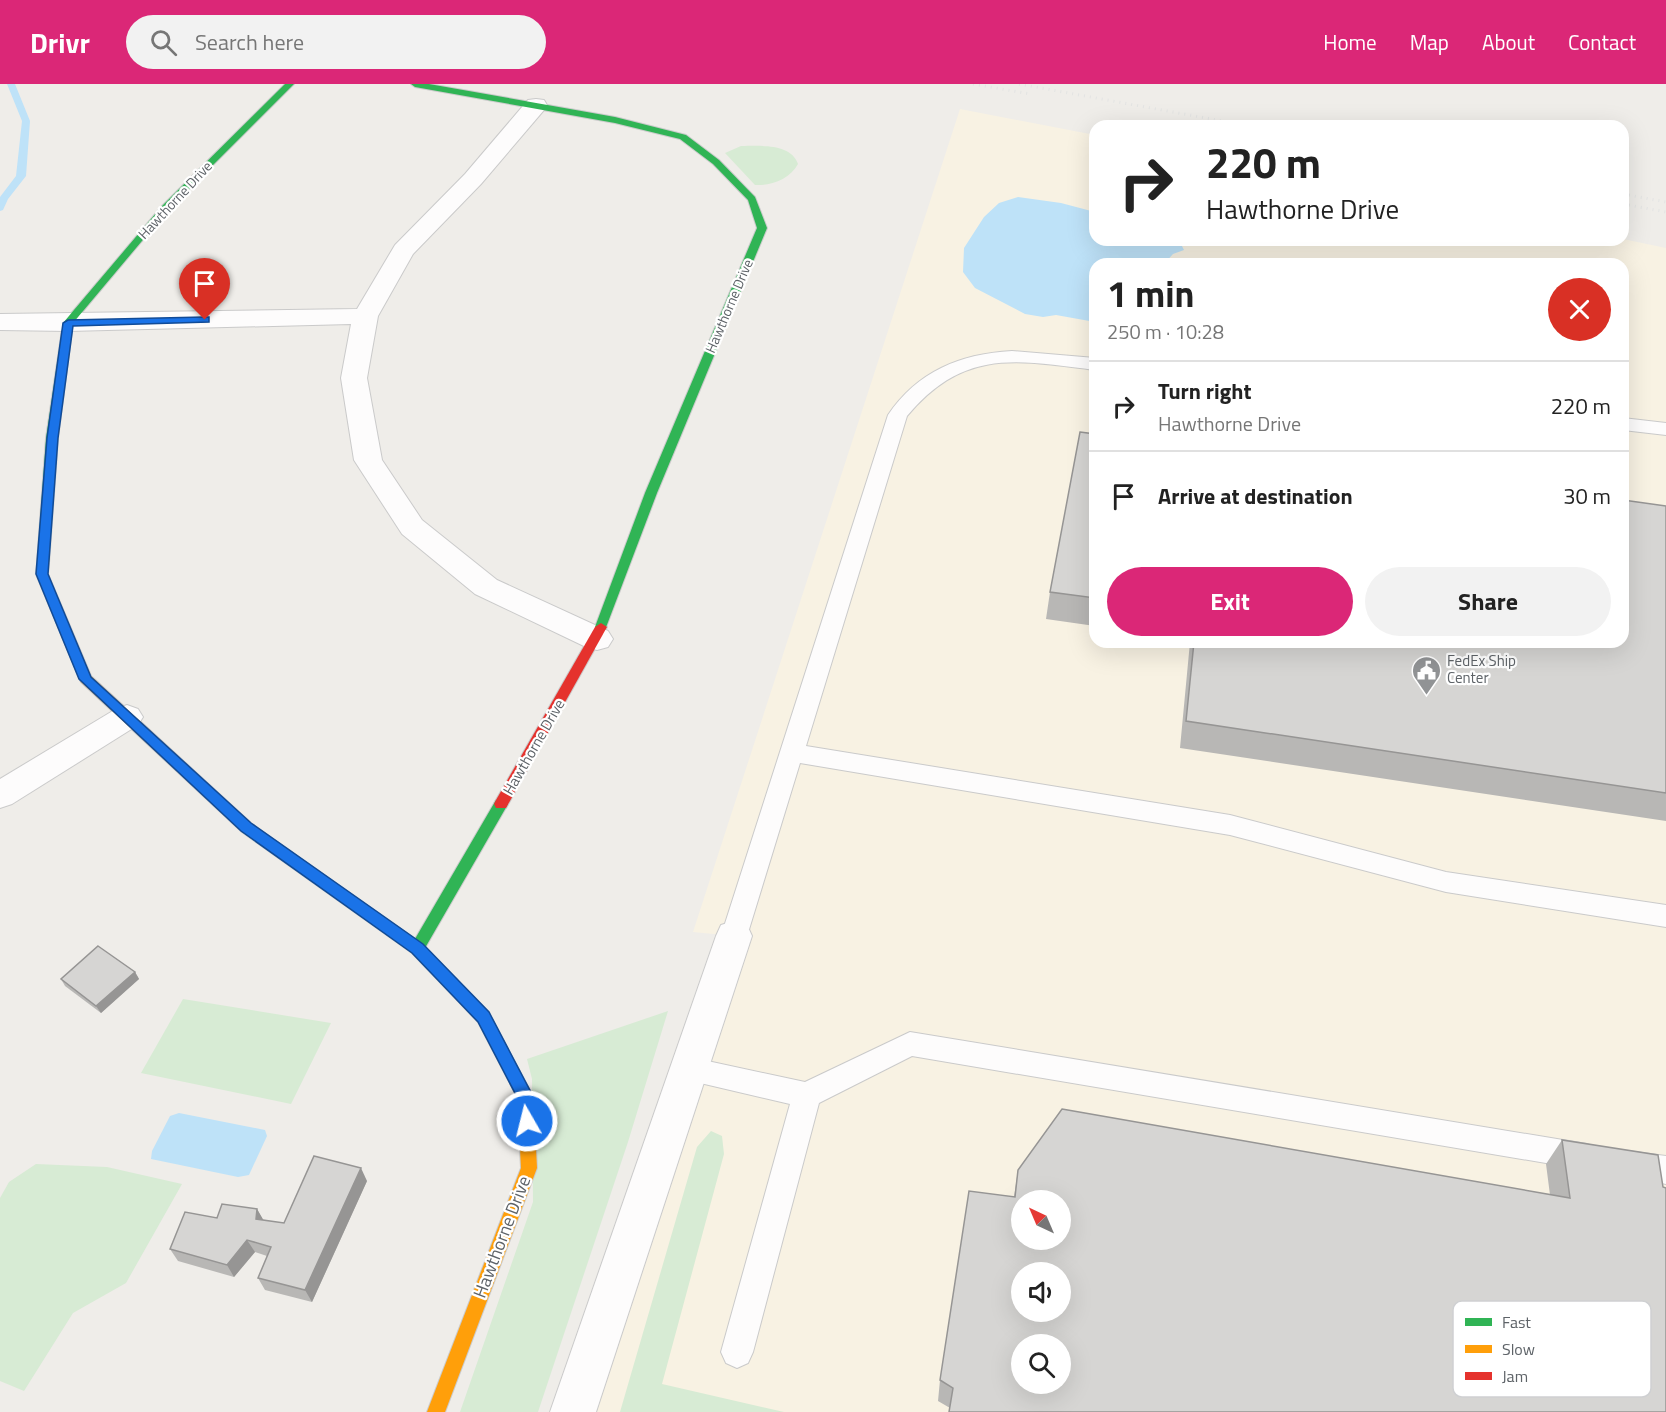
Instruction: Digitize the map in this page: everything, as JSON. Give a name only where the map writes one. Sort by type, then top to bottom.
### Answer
[{"type":"street","name":"Hawthorne Drive","points":[[290,84],[165,208],[68,323],[52,438],[42,574],[86,679],[246,827],[417,949],[483,1017],[526,1098],[529,1168],[436,1412]]},
{"type":"street","name":"Hawthorne Drive","points":[[415,84],[615,120],[683,137],[716,162],[752,199],[762,228],[651,493],[597,639],[417,949]]},
{"type":"street","points":[[536,105],[473,179],[403,250],[365,316],[354,378],[368,460],[412,526],[486,588],[597,639]]},
{"type":"street","points":[[0,322],[68,323],[365,316]]},
{"type":"street","points":[[0,795],[126,717]]},
{"type":"street","points":[[573,1412],[734,936]]},
{"type":"lane","points":[[734,936],[898,415],[914,393],[937,375],[964,363],[983,358],[1030,357],[1089,363]]},
{"type":"lane","points":[[1629,425],[1666,429]]},
{"type":"lane","points":[[792,753],[1230,825],[1446,882],[1666,916]]},
{"type":"lane","points":[[689,1069],[807,1095],[910,1044],[1666,1170]]},
{"type":"lane","points":[[736,1352],[807,1095]]},
{"type":"shaded area","points":[[960,109],[1089,134],[1089,246],[1629,246],[1629,240],[1666,248],[1666,1412],[573,1412],[734,936],[693,932]]},
{"type":"green space","points":[[741,146],[766,146],[782,149],[789,152],[798,164],[780,181],[755,185],[725,153]]},
{"type":"green space","points":[[183,999],[331,1023],[291,1104],[141,1073]]},
{"type":"green space","points":[[668,1011],[628,1142],[538,1412],[460,1412],[533,1202],[532,1079],[527,1059]]},
{"type":"green space","points":[[711,1131],[722,1136],[724,1154],[662,1384],[784,1412],[620,1412],[697,1147]]},
{"type":"green space","points":[[36,1164],[107,1167],[182,1184],[126,1283],[73,1313],[24,1391],[0,1381],[0,1198],[9,1182]]},
{"type":"water","points":[[1018,197],[1061,203],[1089,210],[1089,246],[1182,246],[1184,250],[1169,258],[1089,258],[1089,321],[1056,315],[1043,317],[1025,314],[975,288],[963,272],[964,248],[984,217],[999,203]]},
{"type":"water","points":[[179,1113],[265,1130],[267,1136],[249,1175],[238,1177],[151,1159],[152,1151],[170,1116]]},
{"type":"building","points":[[1080,432],[1089,433],[1089,597],[1050,592]]},
{"type":"building","name":"FedEx Ship Center","points":[[1629,501],[1666,506],[1666,793],[1186,721],[1193,648],[1629,648]]},
{"type":"building","points":[[98,946],[135,972],[96,1006],[61,979]]},
{"type":"building","points":[[1062,1109],[1570,1198],[1562,1140],[1658,1155],[1663,1187],[1666,1188],[1666,1412],[949,1412],[953,1388],[940,1380],[969,1191],[1011,1196],[1011,1250],[1071,1250],[1071,1190],[1016,1190],[1018,1170]]},
{"type":"building","points":[[314,1156],[361,1168],[305,1290],[258,1278],[271,1247],[247,1240],[227,1265],[170,1249],[185,1212],[217,1218],[222,1204],[257,1209],[256,1219],[284,1223]]},
{"type":"waterway","points":[[0,208],[3,199],[21,176],[26,121],[11,84]]},
{"type":"railway","points":[[973,84],[1030,94]]},
{"type":"railway","points":[[1019,84],[1217,120]]},
{"type":"railway","points":[[1629,195],[1666,202]]},
{"type":"railway","points":[[1629,205],[1666,212]]},
{"type":"traffic: fast","points":[[43,563],[52,438],[68,323],[165,208],[290,84]]},
{"type":"traffic: fast","points":[[415,84],[615,120],[683,137],[716,162],[752,199],[762,228],[651,493],[601,627]]},
{"type":"traffic: fast","points":[[417,949],[501,804]]},
{"type":"traffic: fast","points":[[247,828],[417,949],[483,1017],[526,1098],[527,1129]]},
{"type":"traffic: slow","points":[[43,563],[42,574],[86,679],[247,828]]},
{"type":"traffic: slow","points":[[436,1412],[529,1168],[527,1129]]},
{"type":"traffic: jam","points":[[501,804],[601,627]]},
{"type":"place","name":"FedEx Ship Center","points":[[1426,696]]},
{"type":"route","points":[[205,320],[68,323],[52,438],[42,574],[86,679],[246,827],[417,949],[483,1017],[526,1098],[527,1121]]}]
